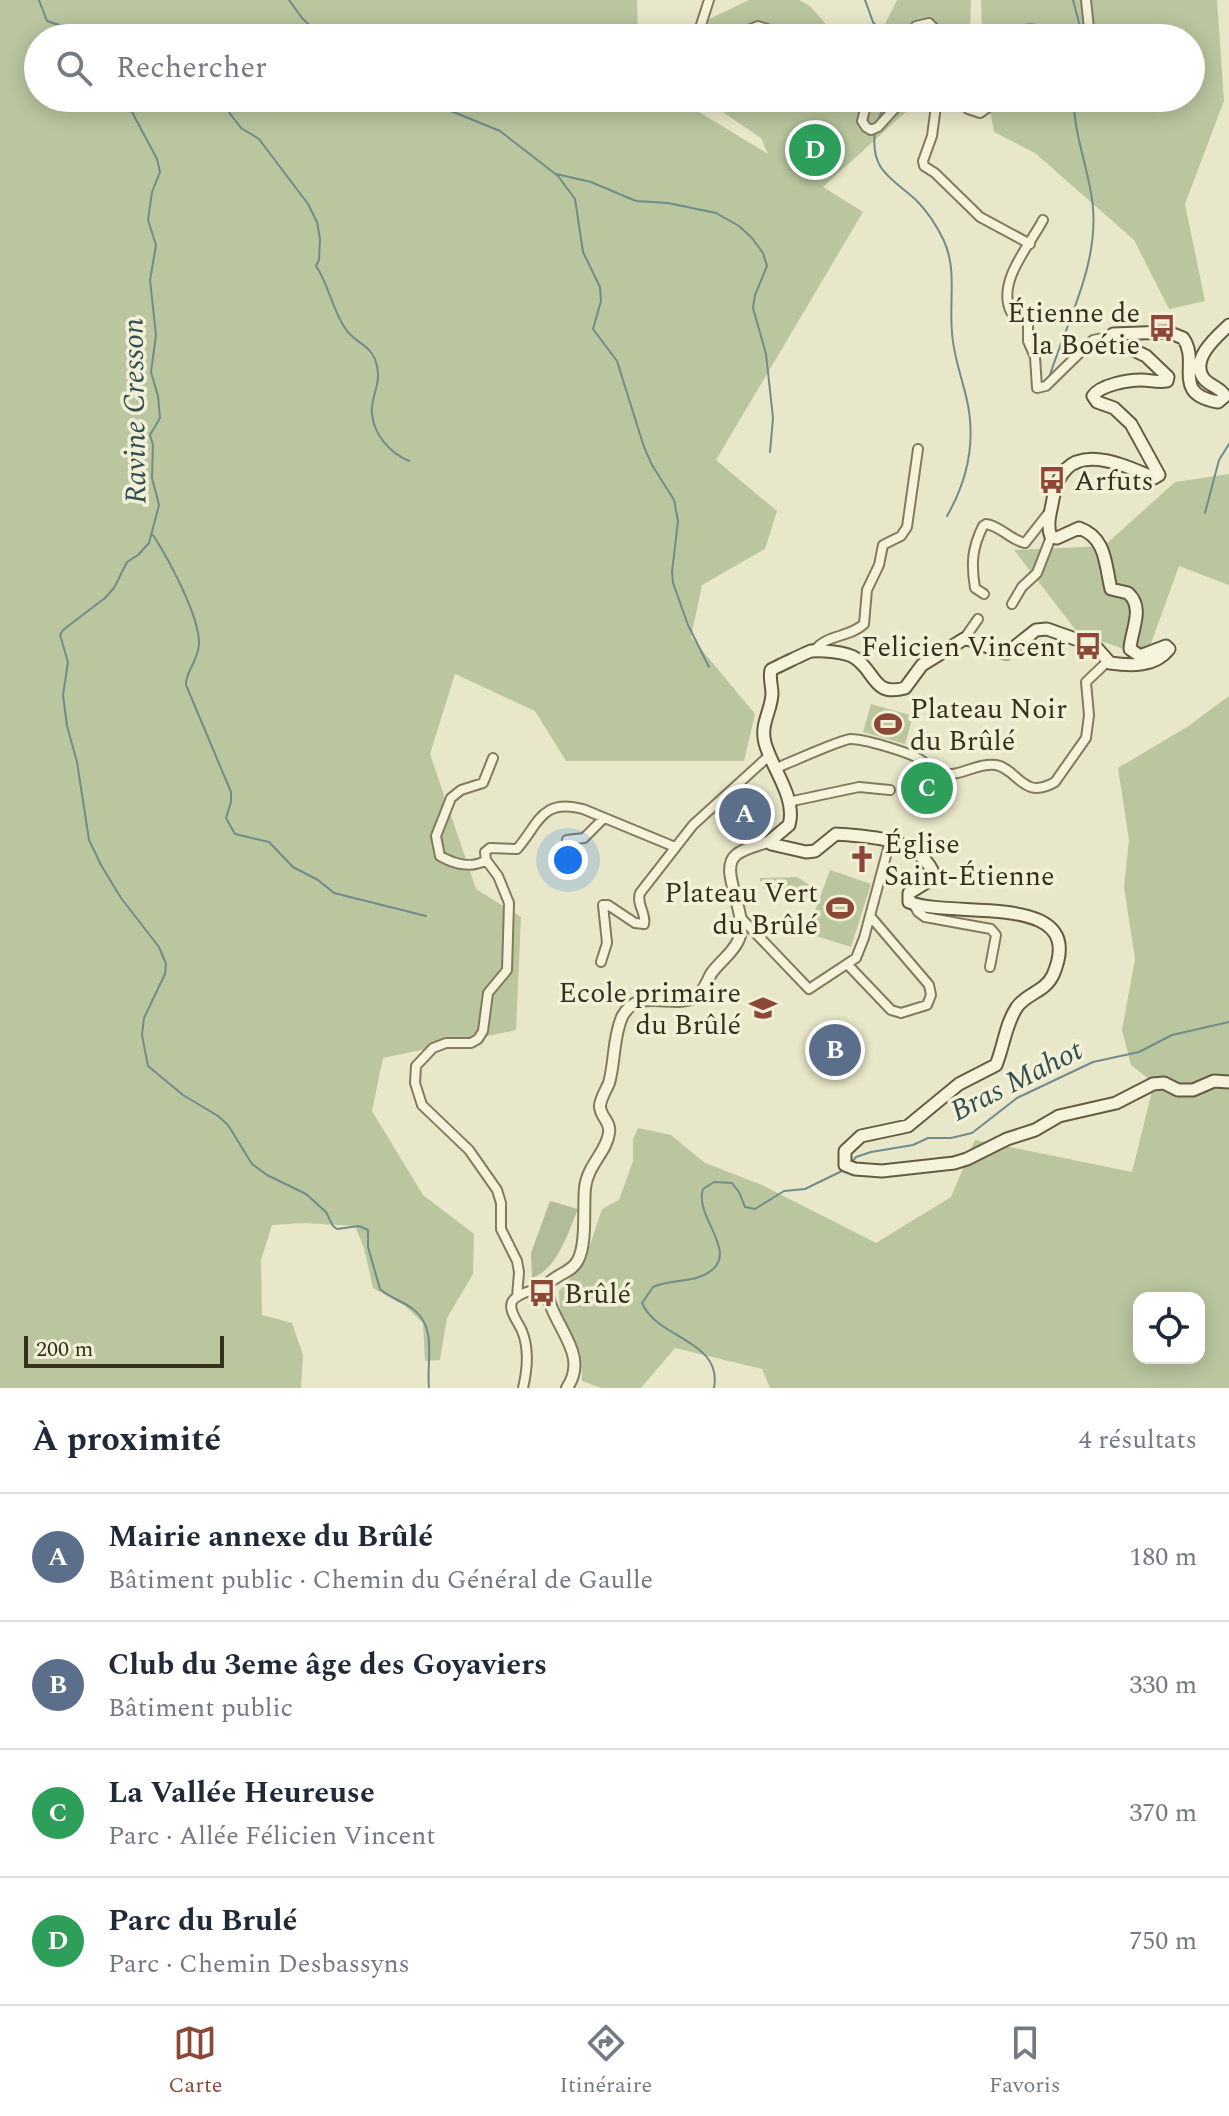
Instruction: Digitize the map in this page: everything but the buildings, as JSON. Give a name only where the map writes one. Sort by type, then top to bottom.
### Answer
[{"type":"main road","points":[[1229,325],[1210,343],[1200,364],[1206,381],[1223,391],[1225,396],[1218,402],[1197,395],[1192,389],[1188,349],[1183,338],[1168,332],[1115,332],[1112,336],[1115,341],[1146,356],[1168,377],[1167,381],[1129,381],[1102,388],[1093,396],[1097,402],[1114,408],[1131,424],[1159,475],[1154,478],[1122,464],[1081,459],[1065,467],[1058,477],[1049,522],[1051,537],[1057,538],[1079,528],[1094,537],[1104,551],[1111,589],[1128,593],[1135,603],[1137,615],[1130,649],[1140,656],[1162,646],[1169,648],[1166,653],[1146,663],[1131,666],[1107,662],[1089,642],[1042,629],[1030,633],[1012,650],[1002,653],[982,642],[964,639],[922,665],[909,685],[894,691],[880,687],[852,655],[814,651],[771,670],[772,698],[763,724],[765,743],[791,812],[789,825],[770,841],[778,847],[806,852],[817,850],[836,834],[890,841],[921,855],[932,870],[930,880],[909,893],[909,902],[974,912],[1016,912],[1049,925],[1056,931],[1060,945],[1055,971],[1044,988],[1015,1010],[996,1065],[959,1084],[908,1126],[861,1136],[845,1151],[845,1165],[861,1170],[904,1170],[954,1163],[1035,1130],[1059,1116],[1116,1103],[1153,1084],[1164,1083],[1178,1090],[1193,1090],[1214,1081],[1229,1082]]},
{"type":"street","points":[[701,24],[709,0]]},
{"type":"street","points":[[1086,0],[1089,24]]},
{"type":"street","points":[[864,112],[862,121],[871,130],[891,112]]},
{"type":"street","points":[[935,112],[924,166],[980,217],[1030,244]]},
{"type":"street","points":[[1043,220],[1012,276],[1007,300],[1011,312],[1028,321],[1028,341],[1036,364],[1037,388],[1046,386],[1093,340],[1112,336]]},
{"type":"street","points":[[814,651],[821,641],[854,631],[864,624],[867,590],[879,565],[883,545],[901,536],[907,527],[918,449]]},
{"type":"street","points":[[984,594],[975,588],[971,567],[972,553],[983,526],[996,526],[1016,541],[1025,543],[1045,519],[1053,503]]},
{"type":"street","points":[[1012,604],[1022,587],[1037,573],[1051,537]]},
{"type":"street","points":[[964,639],[978,619]]},
{"type":"street","points":[[776,768],[848,739],[913,756],[946,774],[993,764],[1004,767],[1023,783],[1035,788],[1048,786],[1055,782],[1084,741],[1089,715],[1086,682],[1107,662]]},
{"type":"street","points":[[601,962],[607,943],[603,905],[608,905],[635,923],[644,924],[639,896],[675,847],[706,813],[770,755]]},
{"type":"street","points":[[486,860],[475,866],[448,861],[440,856],[436,836],[451,798],[461,790],[483,783],[493,758]]},
{"type":"street","points":[[788,802],[859,787],[890,790]]},
{"type":"street","points":[[517,1297],[517,1261],[501,1229],[501,1203],[497,1190],[469,1150],[422,1105],[415,1083],[416,1066],[433,1048],[446,1043],[471,1043],[478,1039],[483,1031],[488,993],[507,970],[509,903],[498,876],[486,860],[485,852],[490,848],[517,849],[540,817],[553,809],[577,808],[675,847]]},
{"type":"street","points":[[567,840],[584,838],[603,819]]},
{"type":"street","points":[[523,1388],[526,1367],[523,1334],[511,1309],[512,1302],[546,1286],[571,1269],[580,1257],[587,1178],[609,1136],[609,1125],[601,1113],[600,1103],[613,1069],[622,1017],[638,1002],[691,999],[700,994],[740,938],[742,919],[730,865],[736,855],[770,841]]},
{"type":"street","points":[[742,919],[809,989],[848,965],[859,952],[890,841]]},
{"type":"street","points":[[914,905],[925,917],[991,929],[996,935],[990,967]]},
{"type":"street","points":[[848,965],[891,1010],[901,1013],[927,1005],[931,995],[929,985],[870,916]]},
{"type":"street","points":[[546,1286],[555,1319],[574,1353],[576,1371],[573,1385]]},
{"type":"green space","points":[[0,0],[637,0],[638,24],[24,24],[24,112],[699,112],[768,154],[761,138],[723,112],[906,112],[823,187],[863,212],[716,460],[777,511],[765,549],[702,585],[691,637],[755,714],[744,761],[566,761],[535,711],[455,674],[430,754],[476,889],[521,917],[516,1030],[383,1058],[372,1111],[423,1195],[474,1234],[473,1274],[447,1318],[440,1360],[425,1361],[423,1323],[405,1306],[373,1288],[364,1248],[355,1226],[272,1225],[261,1260],[262,1315],[292,1323],[303,1355],[301,1388],[0,1388]]},
{"type":"green space","points":[[749,0],[799,0],[810,6],[826,24],[699,24]]},
{"type":"green space","points":[[897,0],[971,0],[970,24],[885,24]]},
{"type":"green space","points":[[981,0],[1217,0],[1224,101],[1185,204],[1205,301],[1169,309],[1134,240],[1035,153],[994,132],[990,112],[1205,112],[1205,24],[982,24]]},
{"type":"green space","points":[[1229,474],[1229,585],[1179,566],[1146,657],[1078,633],[1014,550],[1104,546],[1175,482]]},
{"type":"green space","points":[[1229,696],[1229,1388],[770,1388],[762,1369],[675,1348],[641,1388],[601,1388],[582,1381],[581,1355],[560,1312],[559,1291],[584,1263],[602,1209],[619,1200],[633,1161],[633,1139],[638,1128],[671,1135],[705,1163],[762,1185],[876,1243],[951,1197],[975,1140],[1132,1172],[1154,1083],[1131,1065],[1122,1030],[1135,959],[1124,887],[1129,840],[1118,768],[1187,727]]},
{"type":"green space","name":"Plateau Noir du Brûlé","points":[[871,704],[913,716],[905,744],[863,732]]},
{"type":"green space","name":"Plateau Vert du Brûlé","points":[[830,870],[871,884],[851,947],[807,933]]},
{"type":"green space","points":[[797,877],[808,884],[810,893],[805,898],[786,886],[785,899],[763,888],[764,883],[760,881],[760,878]]},
{"type":"green space","points":[[550,1201],[578,1209],[566,1239],[549,1267],[532,1278],[531,1253]]},
{"type":"waterway","name":"Ravine Cresson","points":[[39,0],[47,21],[58,24]]},
{"type":"waterway","points":[[289,0],[308,24]]},
{"type":"waterway","points":[[865,0],[875,24]]},
{"type":"waterway","name":"Ravine Cresson","points":[[1073,0],[1079,24]]},
{"type":"waterway","name":"Ravine Cresson","points":[[132,112],[157,159],[160,172],[152,192],[148,220],[156,245],[150,280],[156,335],[151,372],[160,418],[150,435],[153,445],[152,478],[159,505],[149,543],[127,562],[114,588],[105,598],[60,635],[68,662],[63,695],[67,726],[77,762],[89,840],[121,898],[159,947],[166,964],[165,974],[144,1018],[142,1035],[148,1066],[183,1095],[218,1116],[228,1125],[252,1164],[306,1194],[326,1212],[337,1229],[359,1226],[368,1230],[368,1247],[380,1289],[413,1309],[426,1326],[429,1388]]},
{"type":"waterway","points":[[229,112],[241,128],[259,139],[308,204],[317,222],[320,239],[316,266],[345,328],[375,359],[378,375],[373,422],[389,448],[409,461]]},
{"type":"waterway","points":[[453,112],[500,131],[558,176],[575,199],[583,252],[600,287],[601,301],[593,329],[617,361],[644,447],[674,500],[678,521],[673,583],[688,625],[709,667]]},
{"type":"waterway","points":[[877,122],[882,112]]},
{"type":"waterway","name":"Ravine Cresson","points":[[1048,381],[1079,296],[1093,230],[1091,194],[1074,112]]},
{"type":"waterway","points":[[875,132],[874,145],[879,165],[928,214],[948,252],[953,340],[969,408],[971,440],[966,471],[947,516]]},
{"type":"waterway","points":[[556,174],[591,182],[636,201],[668,203],[716,213],[739,226],[752,238],[763,253],[767,266],[753,308],[766,354],[773,418],[770,452]]},
{"type":"waterway","points":[[1205,513],[1219,460],[1229,444]]},
{"type":"waterway","points":[[153,535],[189,604],[198,633],[199,644],[186,685],[231,792],[226,818],[235,834],[269,842],[293,867],[318,880],[334,893],[426,916]]},
{"type":"waterway","name":"Bras Mahot","points":[[851,1163],[856,1157],[871,1152],[913,1145],[928,1138],[951,1138],[972,1133],[1017,1098],[1093,1062],[1139,1052],[1172,1035],[1229,1022]]},
{"type":"waterway","name":"Bras Mahot","points":[[714,1388],[714,1372],[709,1360],[661,1325],[642,1303],[653,1287],[698,1277],[712,1270],[718,1262],[718,1243],[704,1210],[703,1189],[714,1182],[732,1183],[745,1207],[755,1209],[784,1191],[805,1189],[844,1170]]},
{"type":"place","name":"Parc du Brulé","points":[[815,150]]},
{"type":"place","name":"Étienne de la Boétie","points":[[1162,328]]},
{"type":"place","name":"Arfuts","points":[[1052,480]]},
{"type":"place","name":"Felicien Vincent","points":[[1088,646]]},
{"type":"place","name":"Plateau Noir du Brûlé","points":[[888,724]]},
{"type":"place","name":"La Vallée Heureuse","points":[[927,788]]},
{"type":"place","name":"Mairie annexe du Brûlé","points":[[745,814]]},
{"type":"place","name":"Église Saint-Étienne","points":[[862,859]]},
{"type":"place","name":"Plateau Vert du Brûlé","points":[[840,908]]},
{"type":"place","name":"Ecole primaire du Brûlé","points":[[763,1008]]},
{"type":"place","name":"Club du 3eme âge des Goyaviers","points":[[835,1050]]},
{"type":"place","name":"Brûlé","points":[[542,1293]]}]
